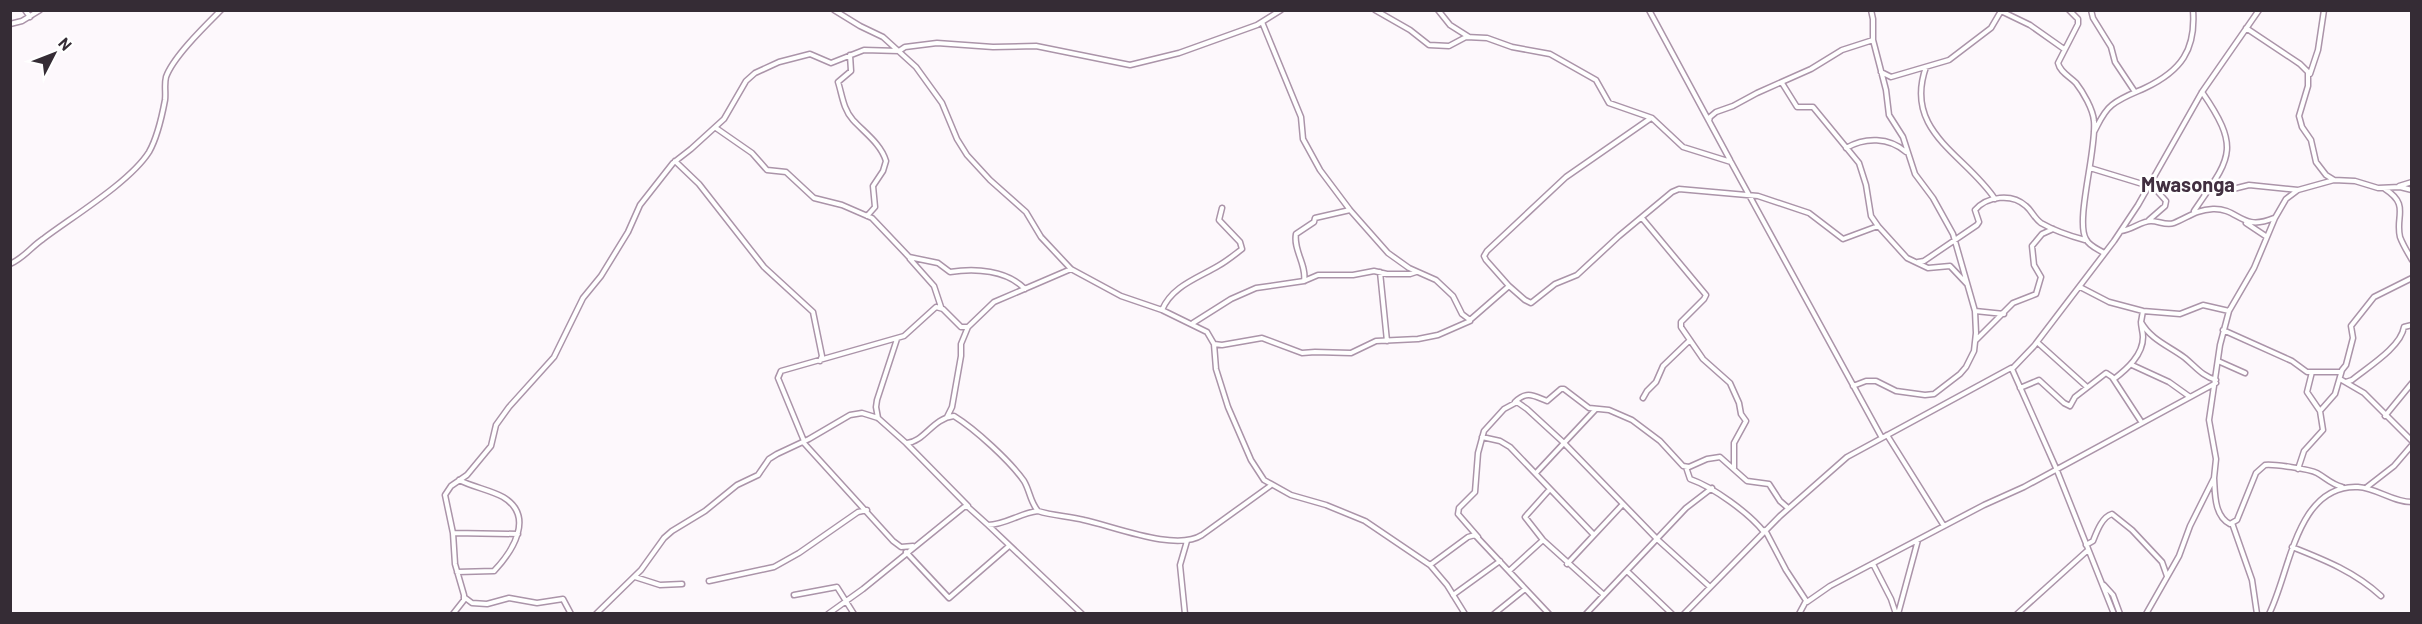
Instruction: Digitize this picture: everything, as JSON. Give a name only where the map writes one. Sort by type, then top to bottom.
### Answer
[{"type":"street","points":[[25,10],[30,17]]},
{"type":"street","points":[[10,24],[30,17],[40,10]]},
{"type":"street","points":[[10,264],[21,259],[37,243],[117,183],[146,156],[157,132],[165,100],[165,83],[168,72],[190,41],[220,10]]},
{"type":"street","points":[[834,10],[884,37],[916,67],[938,97],[957,140],[967,155],[990,180],[1026,212],[1041,237],[1071,269],[1121,296],[1162,310],[1207,332],[1214,344],[1216,369],[1228,407],[1251,460],[1264,480],[1291,495],[1357,516],[1430,566],[1454,595],[1465,614]]},
{"type":"street","points":[[453,614],[464,597],[457,572],[453,533],[445,495],[451,486],[467,475],[491,446],[496,425],[554,357],[583,298],[601,276],[628,232],[640,205],[675,160],[724,119],[746,81],[755,73],[779,62],[810,54],[831,63],[864,50],[899,51],[905,47],[936,44],[993,47],[1036,46],[1130,65],[1179,53],[1262,22],[1281,10]]},
{"type":"street","points":[[1375,10],[1410,30],[1429,45],[1449,46],[1469,37],[1487,38],[1550,54],[1596,80],[1609,103],[1652,118],[1683,147],[1731,162]]},
{"type":"street","points":[[1438,10],[1450,25],[1469,37]]},
{"type":"street","points":[[1649,10],[1882,438]]},
{"type":"street","points":[[1853,386],[1866,381],[1876,381],[1896,391],[1931,396],[1942,390],[1966,367],[1972,356],[1975,341],[1975,311],[1955,240],[1933,198],[1915,174],[1903,137],[1889,115],[1886,92],[1872,40],[1874,20],[1871,10]]},
{"type":"street","points":[[2069,10],[2078,21],[2058,63],[2059,68],[2076,83],[2093,116],[2090,168],[2081,223],[2086,240]]},
{"type":"street","points":[[2091,10],[2093,18],[2111,47],[2115,62],[2135,92]]},
{"type":"street","points":[[2093,133],[2108,109],[2118,100],[2155,83],[2174,69],[2188,52],[2193,38],[2193,10]]},
{"type":"street","points":[[1684,614],[1788,508],[1847,457],[2013,368],[2037,342],[2120,232],[2150,185],[2202,92],[2259,10]]},
{"type":"street","points":[[2324,10],[2318,50],[2299,113],[2300,121],[2311,140],[2319,167],[2325,175],[2334,180]]},
{"type":"street","points":[[1880,72],[1891,77],[1947,62],[1991,28],[2001,11],[2030,26],[2064,49]]},
{"type":"street","points":[[1262,22],[1301,117],[1306,146],[1320,170],[1350,210],[1395,259],[1436,280],[1454,296],[1465,317],[1470,320]]},
{"type":"street","points":[[2246,28],[2300,64],[2309,75]]},
{"type":"street","points":[[1709,121],[1716,112],[1782,82],[1842,50],[1872,40]]},
{"type":"street","points":[[850,55],[851,71],[838,82],[842,91],[842,101],[854,121],[873,140],[886,161],[884,171],[873,186],[875,207],[867,216]]},
{"type":"street","points":[[1926,67],[1920,100],[1929,123],[1954,156],[1984,184],[1995,199]]},
{"type":"street","points":[[1782,82],[1797,107],[1813,107],[1861,167],[1871,216],[1904,256],[1930,269],[1950,266],[1967,284]]},
{"type":"street","points":[[2194,212],[2226,162],[2228,144],[2222,123],[2202,92]]},
{"type":"street","points":[[1652,118],[1566,177],[1487,251],[1485,258],[1509,286],[1525,300],[1531,303],[1555,284],[1577,275],[1672,192],[1679,189],[1750,195],[1809,213],[1843,239],[1878,226]]},
{"type":"street","points":[[716,128],[753,153],[767,170],[786,172],[814,198],[842,205],[874,219],[934,286],[942,308],[961,327],[968,327]]},
{"type":"street","points":[[1846,148],[1859,142],[1880,140],[1897,145],[1907,152]]},
{"type":"street","points":[[675,160],[699,184],[764,267],[813,312],[822,356],[820,362]]},
{"type":"street","points":[[2090,168],[2150,185],[2166,201],[2165,206],[2149,221],[2129,231],[2120,232]]},
{"type":"street","points":[[2232,523],[2228,523],[2220,515],[2214,478],[2216,459],[2209,420],[2216,382],[2217,361],[2229,311],[2254,268],[2274,218],[2286,199],[2298,190],[2334,180],[2355,181],[2385,189],[2394,195],[2400,205],[2400,237],[2412,260]]},
{"type":"street","points":[[2385,189],[2412,182]]},
{"type":"street","points":[[2211,186],[2221,190],[2250,185],[2298,190]]},
{"type":"street","points":[[2395,187],[2412,190]]},
{"type":"street","points":[[1917,262],[1924,261],[1978,224],[1975,213],[1977,207],[1984,202],[2014,198],[2027,207],[2036,219],[2052,229],[2086,240],[2104,253]]},
{"type":"street","points":[[1162,310],[1176,291],[1242,249],[1242,245],[1219,220],[1222,208]]},
{"type":"street","points":[[2149,221],[2171,224],[2194,212],[2220,209],[2243,220],[2267,237]]},
{"type":"street","points":[[1304,281],[1305,274],[1296,244],[1296,234],[1314,222],[1315,218],[1350,210]]},
{"type":"street","points":[[1642,218],[1706,295],[1681,322],[1681,327],[1703,359],[1730,383],[1741,414],[1746,421],[1734,443],[1734,469]]},
{"type":"street","points":[[2243,220],[2260,223],[2274,218]]},
{"type":"street","points":[[1975,341],[2013,303],[2032,297],[2038,291],[2041,277],[2034,265],[2032,246],[2042,234],[2052,229]]},
{"type":"street","points":[[909,257],[938,264],[950,272],[961,270],[1001,274],[1014,279],[1025,289]]},
{"type":"street","points":[[947,417],[952,407],[961,344],[968,327],[989,305],[1071,269]]},
{"type":"street","points":[[1192,324],[1246,291],[1304,281],[1318,275],[1380,272],[1403,274],[1416,271]]},
{"type":"street","points":[[1380,272],[1387,341]]},
{"type":"street","points":[[2320,411],[2343,381],[2341,372],[2346,364],[2353,338],[2350,328],[2367,303],[2378,294],[2412,278]]},
{"type":"street","points":[[1214,344],[1222,345],[1262,338],[1302,354],[1351,353],[1376,341],[1418,339],[1437,335],[1470,320],[1509,286]]},
{"type":"street","points":[[2080,287],[2109,302],[2143,311],[2180,314],[2203,305],[2229,311]]},
{"type":"street","points":[[942,308],[933,308],[912,330],[897,338],[820,362],[786,369],[777,375],[803,441],[949,598],[1009,546]]},
{"type":"street","points":[[1975,311],[2004,314]]},
{"type":"street","points":[[2114,379],[2132,364],[2143,338],[2141,322],[2143,311]]},
{"type":"street","points":[[2141,322],[2162,345],[2184,358],[2204,376],[2216,382]]},
{"type":"street","points":[[2343,381],[2352,380],[2370,366],[2394,345],[2403,334],[2405,326],[2412,325]]},
{"type":"street","points":[[2223,330],[2286,357],[2303,370],[2341,372]]},
{"type":"street","points":[[878,418],[876,407],[897,338]]},
{"type":"street","points":[[1643,398],[1656,382],[1663,366],[1690,340]]},
{"type":"street","points":[[2037,342],[2087,387]]},
{"type":"street","points":[[2217,361],[2245,373]]},
{"type":"street","points":[[2132,364],[2169,382],[2190,397]]},
{"type":"street","points":[[2013,368],[2012,372],[2056,468],[2108,598],[2112,614]]},
{"type":"street","points":[[2298,469],[2304,451],[2322,432],[2320,411],[2307,392],[2312,372]]},
{"type":"street","points":[[2020,388],[2039,380],[2068,406],[2103,374],[2109,375],[2114,379],[2142,423]]},
{"type":"street","points":[[2343,381],[2364,393],[2411,444],[2394,466],[2366,488]]},
{"type":"street","points":[[1799,614],[1806,602],[1873,564],[2024,487],[2216,382]]},
{"type":"street","points":[[2385,416],[2412,383]]},
{"type":"street","points":[[1550,614],[1458,514],[1459,508],[1475,492],[1482,437],[1490,423],[1523,395],[1529,394],[1547,401],[1562,388],[1595,411],[1609,410],[1632,420],[1650,433],[1678,463],[1686,467],[1691,480],[1702,482],[1712,488],[1756,522],[1765,531],[1806,602]]},
{"type":"street","points":[[1515,402],[1527,409],[1564,444],[1657,539],[1710,587]]},
{"type":"street","points":[[867,414],[876,407]]},
{"type":"street","points":[[952,407],[954,416],[985,441],[1015,470],[1026,484],[1032,504],[1038,511]]},
{"type":"street","points":[[1536,472],[1595,411]]},
{"type":"street","points":[[596,614],[649,561],[664,538],[705,511],[737,485],[758,475],[769,459],[850,415],[867,414],[878,418],[906,443],[968,507],[1082,614]]},
{"type":"street","points":[[906,443],[913,442],[931,426],[947,417],[954,416]]},
{"type":"street","points":[[1887,435],[1944,526]]},
{"type":"street","points":[[1482,437],[1505,444],[1536,472],[1594,535]]},
{"type":"street","points":[[1686,467],[1716,457],[1722,458],[1747,481],[1769,484],[1780,501],[1788,508]]},
{"type":"street","points":[[2232,523],[2239,516],[2259,468],[2271,464],[2317,473],[2334,485],[2366,488],[2397,500],[2412,502]]},
{"type":"street","points":[[2146,614],[2179,556],[2190,526],[2214,478]]},
{"type":"street","points":[[457,572],[494,572],[519,534],[520,520],[513,506],[502,496],[459,480]]},
{"type":"street","points":[[988,525],[994,525],[1026,512],[1038,511],[1152,537],[1195,540],[1271,485]]},
{"type":"street","points":[[2269,614],[2281,587],[2292,547],[2302,524],[2319,502],[2331,492],[2349,487]]},
{"type":"street","points":[[1587,614],[1686,508],[1712,488]]},
{"type":"street","points":[[1550,489],[1525,516],[1543,540],[1604,595]]},
{"type":"street","points":[[861,504],[861,511]]},
{"type":"street","points":[[1567,564],[1623,504]]},
{"type":"street","points":[[828,614],[957,511],[968,507]]},
{"type":"street","points":[[709,581],[774,567],[861,511],[867,510]]},
{"type":"street","points":[[2085,545],[2093,541],[2099,526],[2107,516],[2112,514],[2132,530],[2163,563],[2167,577]]},
{"type":"street","points":[[2232,523],[2252,580],[2257,614]]},
{"type":"street","points":[[453,533],[519,534]]},
{"type":"street","points":[[1430,566],[1470,536],[1478,537]]},
{"type":"street","points":[[1509,571],[1543,540]]},
{"type":"street","points":[[1897,614],[1918,540]]},
{"type":"street","points":[[1185,614],[1180,565],[1187,541]]},
{"type":"street","points":[[901,548],[913,546]]},
{"type":"street","points":[[2292,547],[2338,566],[2363,580],[2381,596]]},
{"type":"street","points":[[2017,614],[2088,550]]},
{"type":"street","points":[[1454,595],[1500,561]]},
{"type":"street","points":[[1873,564],[1897,614]]},
{"type":"street","points":[[1627,571],[1672,614]]},
{"type":"street","points":[[635,576],[660,585],[682,584]]},
{"type":"street","points":[[2101,583],[2111,592],[2120,614]]},
{"type":"street","points":[[794,596],[837,587],[854,614]]},
{"type":"street","points":[[1494,614],[1526,589]]},
{"type":"street","points":[[464,597],[472,603],[487,604],[509,598],[537,603],[562,599],[571,614]]},
{"type":"district","name":"Mwasonga","points":[[2188,184]]}]
